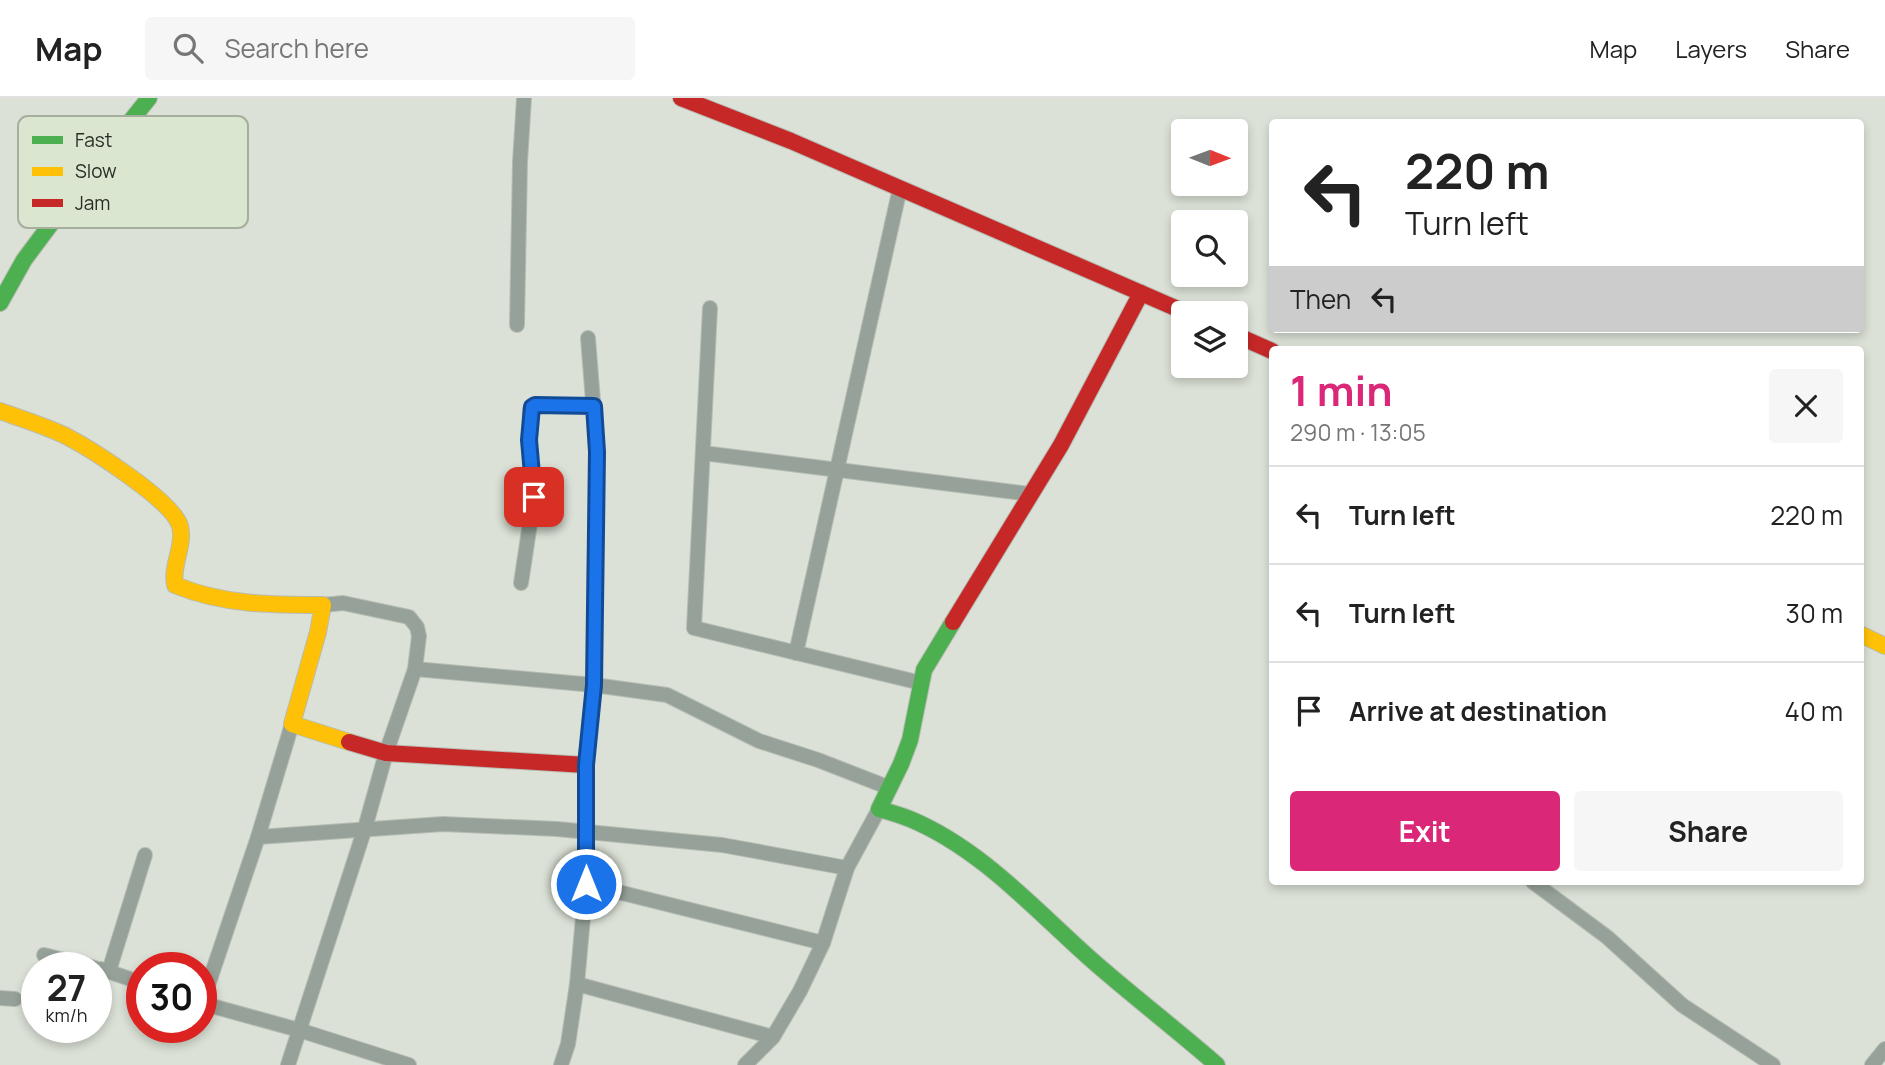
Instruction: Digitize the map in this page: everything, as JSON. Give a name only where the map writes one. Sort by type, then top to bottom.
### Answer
[{"type":"street","points":[[135,116],[149,98]]},
{"type":"street","points":[[517,325],[524,98]]},
{"type":"street","points":[[681,98],[791,141],[1171,306]]},
{"type":"street","points":[[796,653],[900,188]]},
{"type":"street","points":[[0,303],[24,260],[48,228]]},
{"type":"street","points":[[745,1065],[773,1037],[800,991],[823,943],[847,868],[890,788],[910,740],[924,670],[1060,445],[1141,293]]},
{"type":"street","points":[[710,308],[694,628],[921,683]]},
{"type":"street","points":[[561,1065],[568,1044],[577,984],[586,884],[586,765],[594,685],[597,452],[588,338]]},
{"type":"street","points":[[1248,340],[1269,350]]},
{"type":"street","points":[[521,583],[534,497],[529,440],[530,409],[535,405],[594,406]]},
{"type":"street","points":[[0,411],[68,437],[144,489],[176,515],[182,539],[172,577],[175,585],[215,600],[246,605],[343,603],[410,617],[417,627],[419,636],[415,669],[288,1065]]},
{"type":"street","points":[[703,453],[1030,494]]},
{"type":"street","points":[[217,959],[292,724],[323,605]]},
{"type":"street","points":[[1864,636],[1885,646]]},
{"type":"street","points":[[415,669],[594,685],[667,695],[759,741],[890,788]]},
{"type":"street","points":[[292,724],[386,753],[586,765]]},
{"type":"street","points":[[879,809],[930,827],[954,842],[1010,886],[1096,964],[1217,1065]]},
{"type":"street","points":[[258,837],[443,824],[557,829],[722,845],[847,868]]},
{"type":"street","points":[[107,952],[145,855]]},
{"type":"street","points":[[586,884],[823,943]]},
{"type":"street","points":[[1537,885],[1607,937],[1682,1005],[1773,1065]]},
{"type":"street","points":[[577,984],[773,1037]]},
{"type":"street","points":[[0,998],[15,999]]},
{"type":"street","points":[[217,1007],[299,1030],[393,1063],[409,1065]]},
{"type":"street","points":[[1872,1065],[1885,1049]]},
{"type":"traffic: fast","points":[[135,116],[149,98]]},
{"type":"traffic: fast","points":[[0,303],[24,260],[48,228]]},
{"type":"traffic: fast","points":[[953,622],[924,670],[910,740],[879,809],[910,819],[936,832],[985,864],[1094,962],[1217,1065]]},
{"type":"traffic: slow","points":[[0,411],[66,436],[130,477],[163,503],[180,526],[181,541],[175,585],[229,600],[323,605],[292,724],[349,742]]},
{"type":"traffic: slow","points":[[1864,636],[1885,646]]},
{"type":"traffic: jam","points":[[681,98],[791,141],[1171,306]]},
{"type":"traffic: jam","points":[[953,622],[1061,445],[1141,293]]},
{"type":"traffic: jam","points":[[1248,340],[1269,350]]},
{"type":"traffic: jam","points":[[349,742],[386,753],[586,765]]},
{"type":"route","points":[[534,497],[530,468],[530,409],[535,405],[594,406],[597,452],[594,685],[586,765],[586,884]]}]
